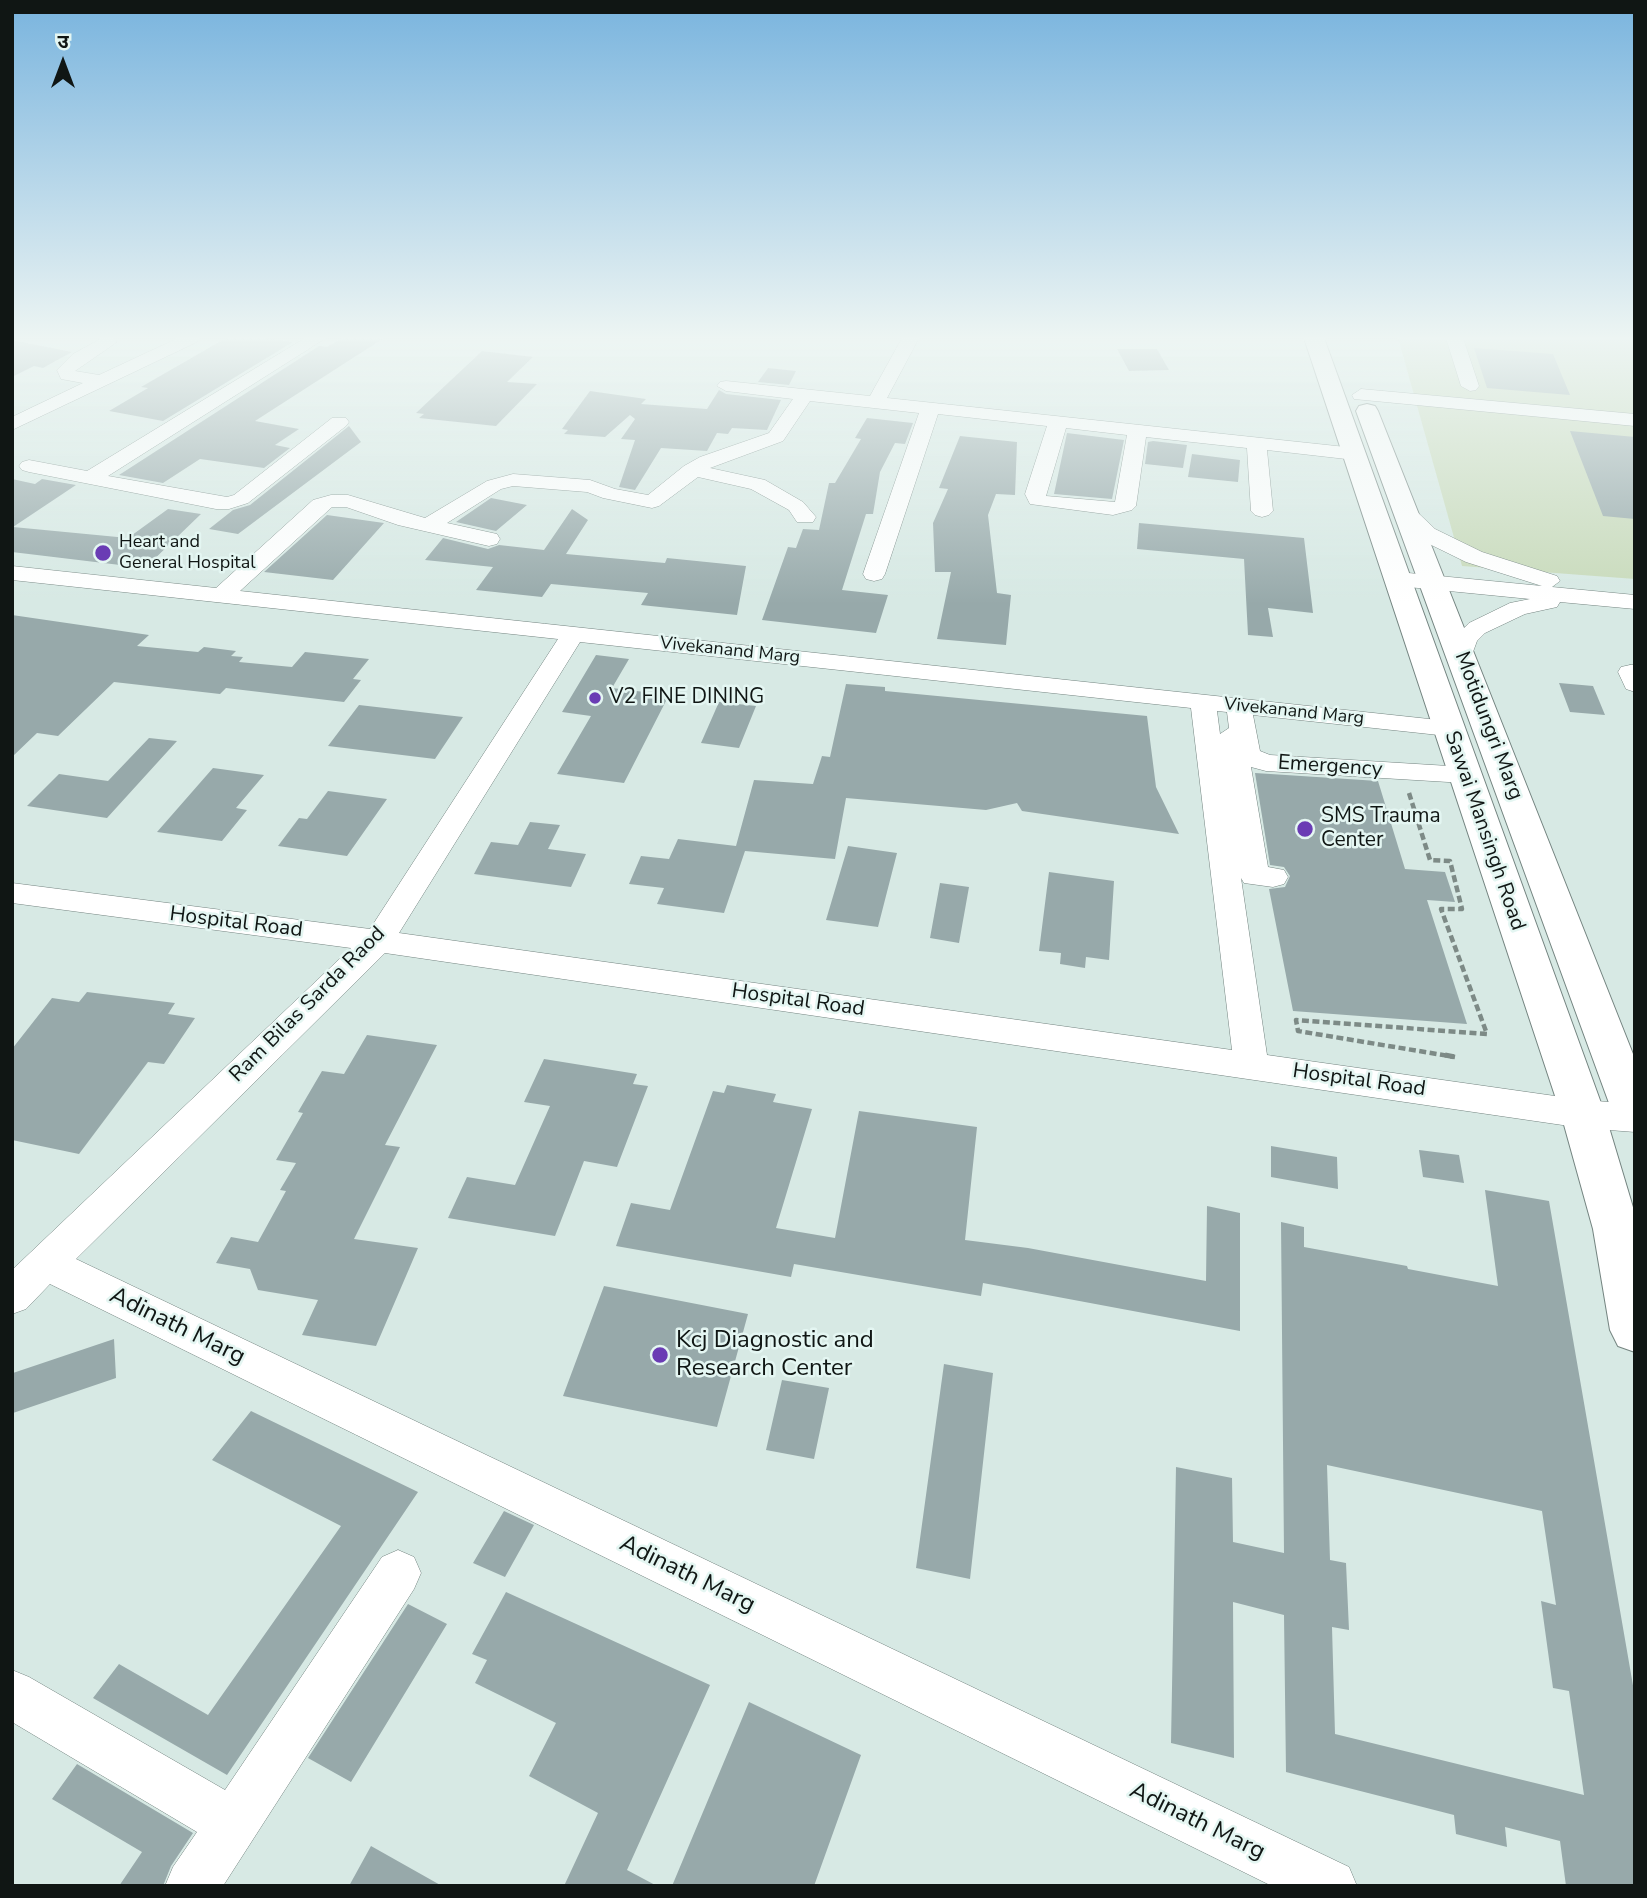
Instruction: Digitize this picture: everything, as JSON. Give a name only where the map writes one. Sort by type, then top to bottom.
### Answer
[{"type":"main road","name":"Sawai Mansingh Road","points":[[1345,427],[1355,454],[1415,581],[1448,728],[1583,1114],[1616,1229],[1635,1330]]},
{"type":"main road","name":"Motidungri Marg","points":[[1373,427],[1406,514],[1415,581],[1461,655],[1635,1116]]},
{"type":"street","points":[[92,477],[173,427]]},
{"type":"street","points":[[29,466],[216,503],[229,503],[241,499],[333,427]]},
{"type":"street","points":[[429,525],[494,485],[513,480],[590,486],[610,494],[652,502],[691,470],[707,461],[776,437],[783,427]]},
{"type":"street","points":[[874,574],[924,427]]},
{"type":"street","points":[[1057,427],[1035,494],[1037,500],[1113,509],[1125,506],[1137,431]]},
{"type":"street","points":[[1098,427],[1355,454]]},
{"type":"street","points":[[1256,443],[1262,511]]},
{"type":"street","points":[[691,470],[758,484],[796,506],[805,517]]},
{"type":"street","points":[[221,596],[320,504],[331,501],[348,502],[489,540]]},
{"type":"street","points":[[1406,514],[1427,534],[1474,557],[1600,599]]},
{"type":"street","name":"Vivekanand Marg","points":[[12,573],[1448,728]]},
{"type":"street","points":[[1415,581],[1635,602]]},
{"type":"street","points":[[1461,655],[1466,638],[1477,628],[1518,608],[1556,601],[1600,599]]},
{"type":"street","name":"Ram Bilas Sarda Raod","points":[[12,1296],[378,941],[573,634]]},
{"type":"street","points":[[1635,673],[1630,672],[1635,684]]},
{"type":"street","points":[[1224,705],[1255,876],[1273,877]]},
{"type":"street","points":[[1224,705],[1251,1065]]},
{"type":"street","name":"Emergency","points":[[1224,705],[1247,756],[1266,763],[1465,775]]},
{"type":"street","name":"Hospital Road","points":[[12,893],[378,941],[1583,1114],[1635,1116]]},
{"type":"street","name":"Adinath Marg","points":[[45,1263],[1330,1886]]},
{"type":"street","points":[[192,1886],[398,1573]]},
{"type":"street","points":[[12,1694],[233,1824]]},
{"type":"path","points":[[1403,772],[1430,860],[1450,861],[1462,909],[1441,909],[1487,1034],[1296,1020],[1298,1031],[1455,1057]]},
{"type":"green space","points":[[1423,427],[1635,427],[1635,579],[1462,566]]},
{"type":"building","points":[[194,427],[286,427],[299,429],[275,445],[290,448],[264,468],[200,459],[163,483],[119,475]]},
{"type":"building","points":[[348,427],[361,442],[238,534],[209,529],[233,510],[250,505]]},
{"type":"building","points":[[564,427],[617,427],[605,437],[564,434],[568,430],[562,429]]},
{"type":"building","points":[[630,427],[769,427],[767,430],[732,428],[728,434],[717,433],[707,451],[661,448],[635,490],[619,487],[635,440],[621,439]]},
{"type":"building","points":[[862,427],[912,427],[905,444],[895,443],[880,472],[873,514],[866,514],[842,590],[888,595],[876,633],[762,620],[788,547],[796,548],[803,529],[819,530],[829,483],[835,483],[861,439],[855,438]]},
{"type":"building","points":[[1570,431],[1635,437],[1635,519],[1603,516]]},
{"type":"building","points":[[1067,433],[1124,440],[1112,499],[1054,494]]},
{"type":"building","points":[[960,436],[1017,442],[1015,495],[996,494],[988,515],[997,593],[1011,595],[1006,645],[937,639],[951,572],[935,572],[933,523],[948,489],[939,488]]},
{"type":"building","points":[[1148,442],[1187,445],[1183,468],[1145,464]]},
{"type":"building","points":[[1192,454],[1240,460],[1238,482],[1188,477]]},
{"type":"building","points":[[12,479],[35,484],[42,479],[76,485],[13,527],[128,538],[168,509],[201,514],[145,568],[12,552]]},
{"type":"building","points":[[491,498],[527,505],[496,531],[456,522]]},
{"type":"building","points":[[572,509],[588,520],[566,554],[665,563],[667,558],[746,566],[737,615],[641,605],[648,593],[551,584],[542,597],[476,590],[493,567],[425,560],[443,538],[488,549],[499,545],[544,550]]},
{"type":"building","points":[[327,515],[384,523],[333,580],[264,572]]},
{"type":"building","points":[[1139,523],[1304,538],[1313,613],[1268,608],[1273,637],[1248,635],[1244,559],[1137,549]]},
{"type":"building","points":[[12,615],[149,635],[137,646],[198,652],[204,647],[236,651],[231,656],[243,657],[239,662],[292,667],[305,652],[369,659],[353,679],[361,680],[344,702],[226,688],[220,694],[114,682],[58,736],[37,733],[12,757]]},
{"type":"building","points":[[596,655],[629,659],[612,688],[669,695],[624,783],[557,774],[591,716],[562,712]]},
{"type":"building","points":[[1559,683],[1593,686],[1605,715],[1570,712]]},
{"type":"building","points":[[846,684],[885,687],[885,691],[1147,716],[1156,787],[1179,834],[1022,811],[1017,803],[986,810],[846,798],[835,859],[745,851],[724,913],[657,904],[664,888],[629,884],[641,856],[669,859],[678,839],[736,846],[754,780],[813,784],[822,756],[830,757]]},
{"type":"building","points":[[719,702],[756,706],[739,748],[701,743]]},
{"type":"building","points":[[359,705],[463,717],[435,759],[328,746]]},
{"type":"building","points":[[149,738],[177,741],[107,818],[27,806],[59,774],[108,781]]},
{"type":"building","points":[[213,768],[264,775],[236,808],[247,810],[222,841],[157,832]]},
{"type":"building","points":[[1255,773],[1378,781],[1405,869],[1445,872],[1455,902],[1427,900],[1467,1024],[1293,1011],[1269,889],[1285,887],[1290,876],[1284,867],[1270,865]]},
{"type":"building","points":[[328,791],[387,799],[347,856],[278,846],[299,818],[307,819]]},
{"type":"building","points":[[530,822],[560,825],[548,849],[586,854],[571,887],[474,874],[491,842],[518,845]]},
{"type":"building","points":[[848,846],[897,853],[878,927],[826,920]]},
{"type":"building","points":[[1049,872],[1114,881],[1109,960],[1086,957],[1085,968],[1060,964],[1061,953],[1039,951]]},
{"type":"building","points":[[940,883],[969,887],[959,943],[930,938]]},
{"type":"building","points":[[87,992],[175,1003],[168,1014],[195,1018],[164,1064],[148,1062],[79,1154],[12,1140],[12,1049],[52,998],[79,1002]]},
{"type":"building","points":[[367,1035],[437,1045],[385,1145],[400,1147],[354,1239],[418,1248],[376,1346],[302,1335],[318,1300],[258,1290],[250,1269],[216,1263],[231,1237],[258,1242],[286,1191],[280,1190],[296,1163],[276,1160],[303,1113],[298,1112],[322,1071],[344,1074]]},
{"type":"building","points":[[544,1059],[637,1074],[633,1084],[648,1086],[617,1167],[584,1161],[555,1236],[448,1218],[467,1177],[515,1185],[550,1106],[524,1102]]},
{"type":"building","points":[[727,1085],[776,1094],[773,1102],[812,1109],[776,1228],[835,1238],[859,1111],[977,1127],[965,1240],[1028,1248],[1206,1281],[1207,1206],[1240,1213],[1240,1331],[983,1283],[981,1296],[794,1264],[791,1277],[616,1246],[631,1203],[670,1210],[713,1091],[724,1093]]},
{"type":"building","points":[[1271,1146],[1337,1157],[1338,1189],[1271,1177]]},
{"type":"building","points":[[1419,1150],[1459,1155],[1464,1183],[1423,1177]]},
{"type":"building","points":[[1485,1190],[1549,1201],[1635,1697],[1635,1886],[1566,1886],[1560,1841],[1505,1827],[1507,1847],[1456,1834],[1454,1815],[1286,1772],[1284,1615],[1233,1602],[1234,1758],[1171,1743],[1176,1467],[1232,1478],[1233,1542],[1284,1553],[1281,1222],[1304,1227],[1304,1247],[1498,1286]],"holes":[[[1327,1465],[1542,1511],[1556,1605],[1541,1601],[1553,1688],[1569,1691],[1584,1795],[1335,1734],[1332,1627],[1349,1630],[1346,1563],[1330,1560]]]},
{"type":"building","points":[[604,1286],[748,1314],[717,1427],[563,1396]]},
{"type":"building","points":[[114,1339],[116,1378],[13,1413],[13,1373]]},
{"type":"building","points":[[944,1364],[993,1373],[970,1579],[916,1568]]},
{"type":"building","points":[[782,1380],[829,1388],[814,1459],[766,1450]]},
{"type":"building","points":[[251,1411],[418,1492],[227,1775],[93,1698],[119,1664],[208,1715],[341,1526],[212,1460]]},
{"type":"building","points":[[504,1511],[534,1525],[505,1577],[473,1563]]},
{"type":"building","points":[[506,1592],[710,1685],[627,1870],[657,1886],[564,1886],[598,1813],[529,1776],[556,1723],[475,1683],[487,1660],[472,1654]]},
{"type":"building","points":[[408,1604],[447,1624],[351,1782],[308,1758]]},
{"type":"building","points":[[749,1702],[861,1755],[814,1886],[672,1886]]},
{"type":"building","points":[[77,1764],[193,1833],[171,1866],[163,1886],[119,1886],[142,1852],[52,1799]]},
{"type":"building","points":[[371,1846],[442,1886],[349,1886]]},
{"type":"place","name":"Heart and General Hospital","points":[[103,553]]},
{"type":"place","name":"V2 FINE DINING","points":[[595,698]]},
{"type":"place","name":"SMS Trauma Center","points":[[1305,829]]},
{"type":"place","name":"Kcj Diagnostic and Research Center","points":[[660,1355]]}]
